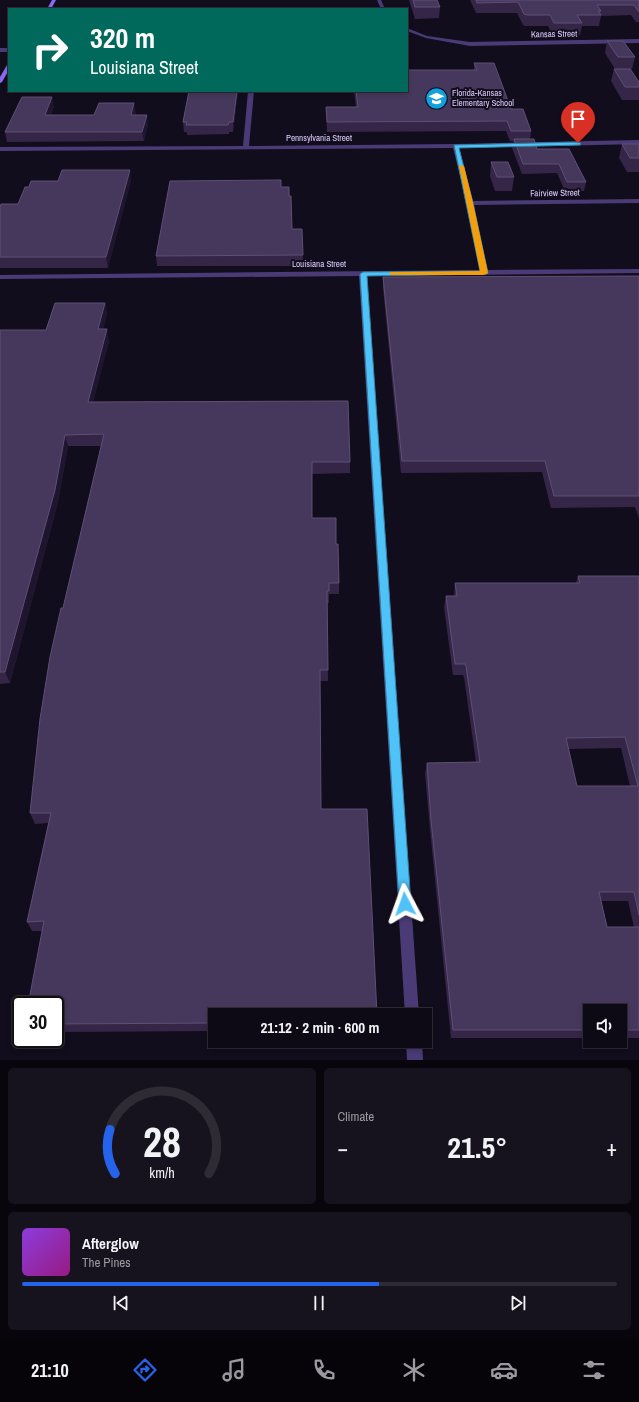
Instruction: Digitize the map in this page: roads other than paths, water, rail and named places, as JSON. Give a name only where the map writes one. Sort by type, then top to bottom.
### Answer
[{"type":"street","name":"Kansas Street","points":[[408,29],[426,37],[470,44],[636,43]]},
{"type":"street","points":[[0,81],[8,68]]},
{"type":"street","points":[[246,147],[251,92]]},
{"type":"street","name":"Pennsylvania Street","points":[[0,149],[456,146],[639,142]]},
{"type":"street","points":[[456,146],[470,203],[484,273]]},
{"type":"street","name":"Fairview Street","points":[[470,203],[639,201]]},
{"type":"street","name":"Louisiana Street","points":[[0,277],[639,271]]},
{"type":"street","points":[[363,274],[412,1008]]},
{"type":"street","points":[[414,1048],[415,1060]]},
{"type":"place","name":"Florida-Kansas Elementary School","points":[[436,98]]}]
